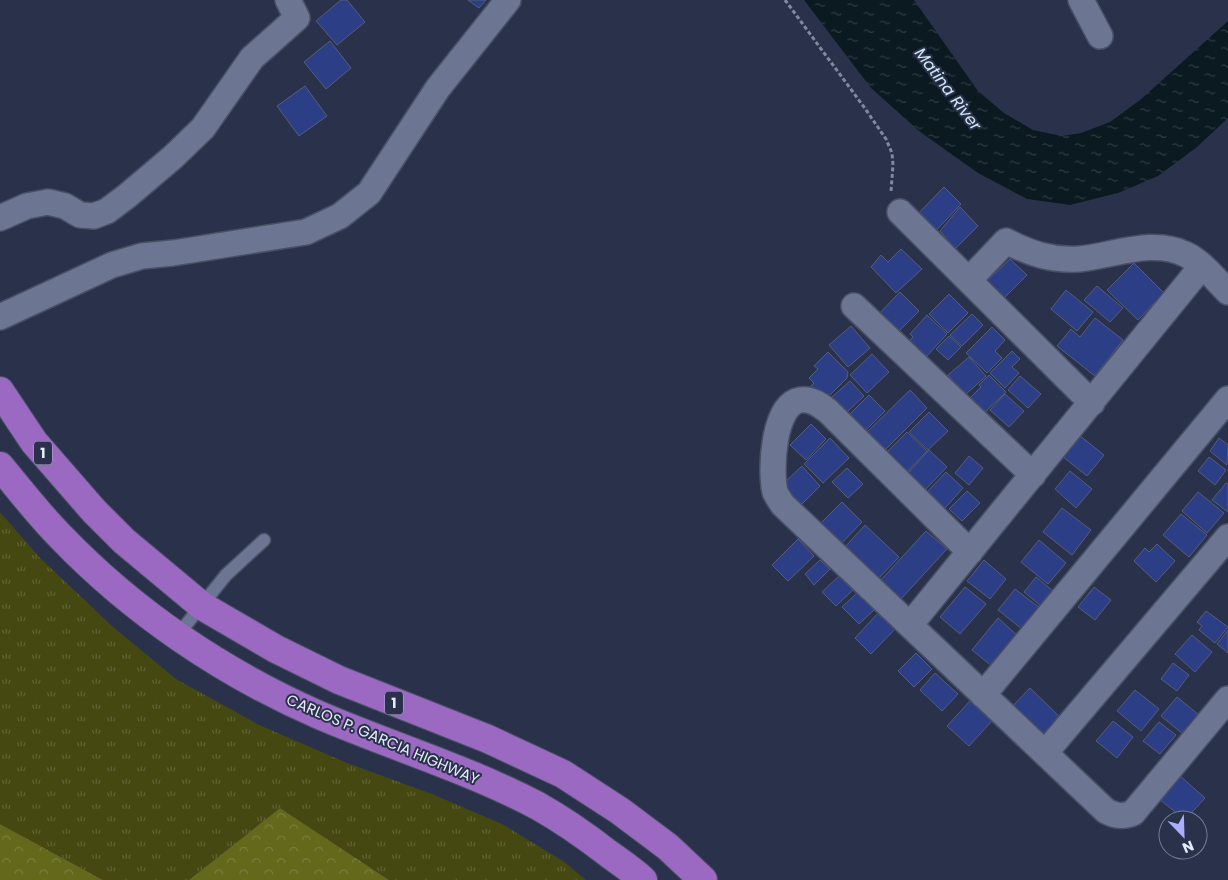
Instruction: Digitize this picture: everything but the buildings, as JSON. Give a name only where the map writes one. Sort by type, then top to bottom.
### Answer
[{"type":"highway","name":"1","points":[[0,391],[34,442],[94,511],[124,541],[202,606],[276,649],[339,680],[488,739],[563,774],[620,811],[668,847],[703,880]]},
{"type":"highway","name":"CARLOS P. GARCIA HIGHWAY","points":[[0,466],[30,504],[93,569],[177,636],[253,682],[318,714],[466,773],[538,807],[593,842],[643,880]]},
{"type":"street","points":[[0,218],[27,206],[48,202],[65,206],[80,215],[94,216],[107,211],[127,196],[174,157],[203,128],[252,58],[297,18],[288,0]]},
{"type":"street","points":[[0,317],[82,278],[128,260],[142,256],[173,253],[306,232],[340,216],[369,193],[438,88],[508,0]]},
{"type":"street","points":[[1081,0],[1100,36]]},
{"type":"street","points":[[900,212],[1092,403]]},
{"type":"street","points":[[969,280],[1006,241],[1027,252],[1048,258],[1078,259],[1144,248],[1167,249],[1186,254],[1202,266],[1228,292]]},
{"type":"street","points":[[910,625],[1202,266]]},
{"type":"street","points":[[854,306],[1033,474]]},
{"type":"street","points":[[983,695],[1228,398]]},
{"type":"street","points":[[970,552],[828,410],[813,401],[802,399],[793,402],[785,411],[778,430],[773,474],[776,494],[783,505],[1106,811],[1115,816],[1133,813],[1228,699]]},
{"type":"street","points":[[1044,753],[1228,536]]},
{"type":"lane","points":[[177,636],[226,575],[264,540]]},
{"type":"path","points":[[786,0],[886,140],[892,153],[894,165],[891,193],[895,206],[900,212]]},
{"type":"green space","points":[[0,512],[40,558],[113,627],[176,679],[259,725],[347,763],[432,794],[502,824],[563,861],[586,880],[389,880],[280,808],[189,880],[103,880],[0,824]]},
{"type":"green space","points":[[280,808],[389,880],[189,880]]},
{"type":"green space","points":[[0,824],[103,880],[0,880]]},
{"type":"water","name":"Matina River","points":[[804,0],[914,0],[978,91],[1004,113],[1033,130],[1062,136],[1081,133],[1110,122],[1140,100],[1228,21],[1228,118],[1196,148],[1158,176],[1118,193],[1070,205],[1027,199],[978,173],[919,131],[871,88]]}]
